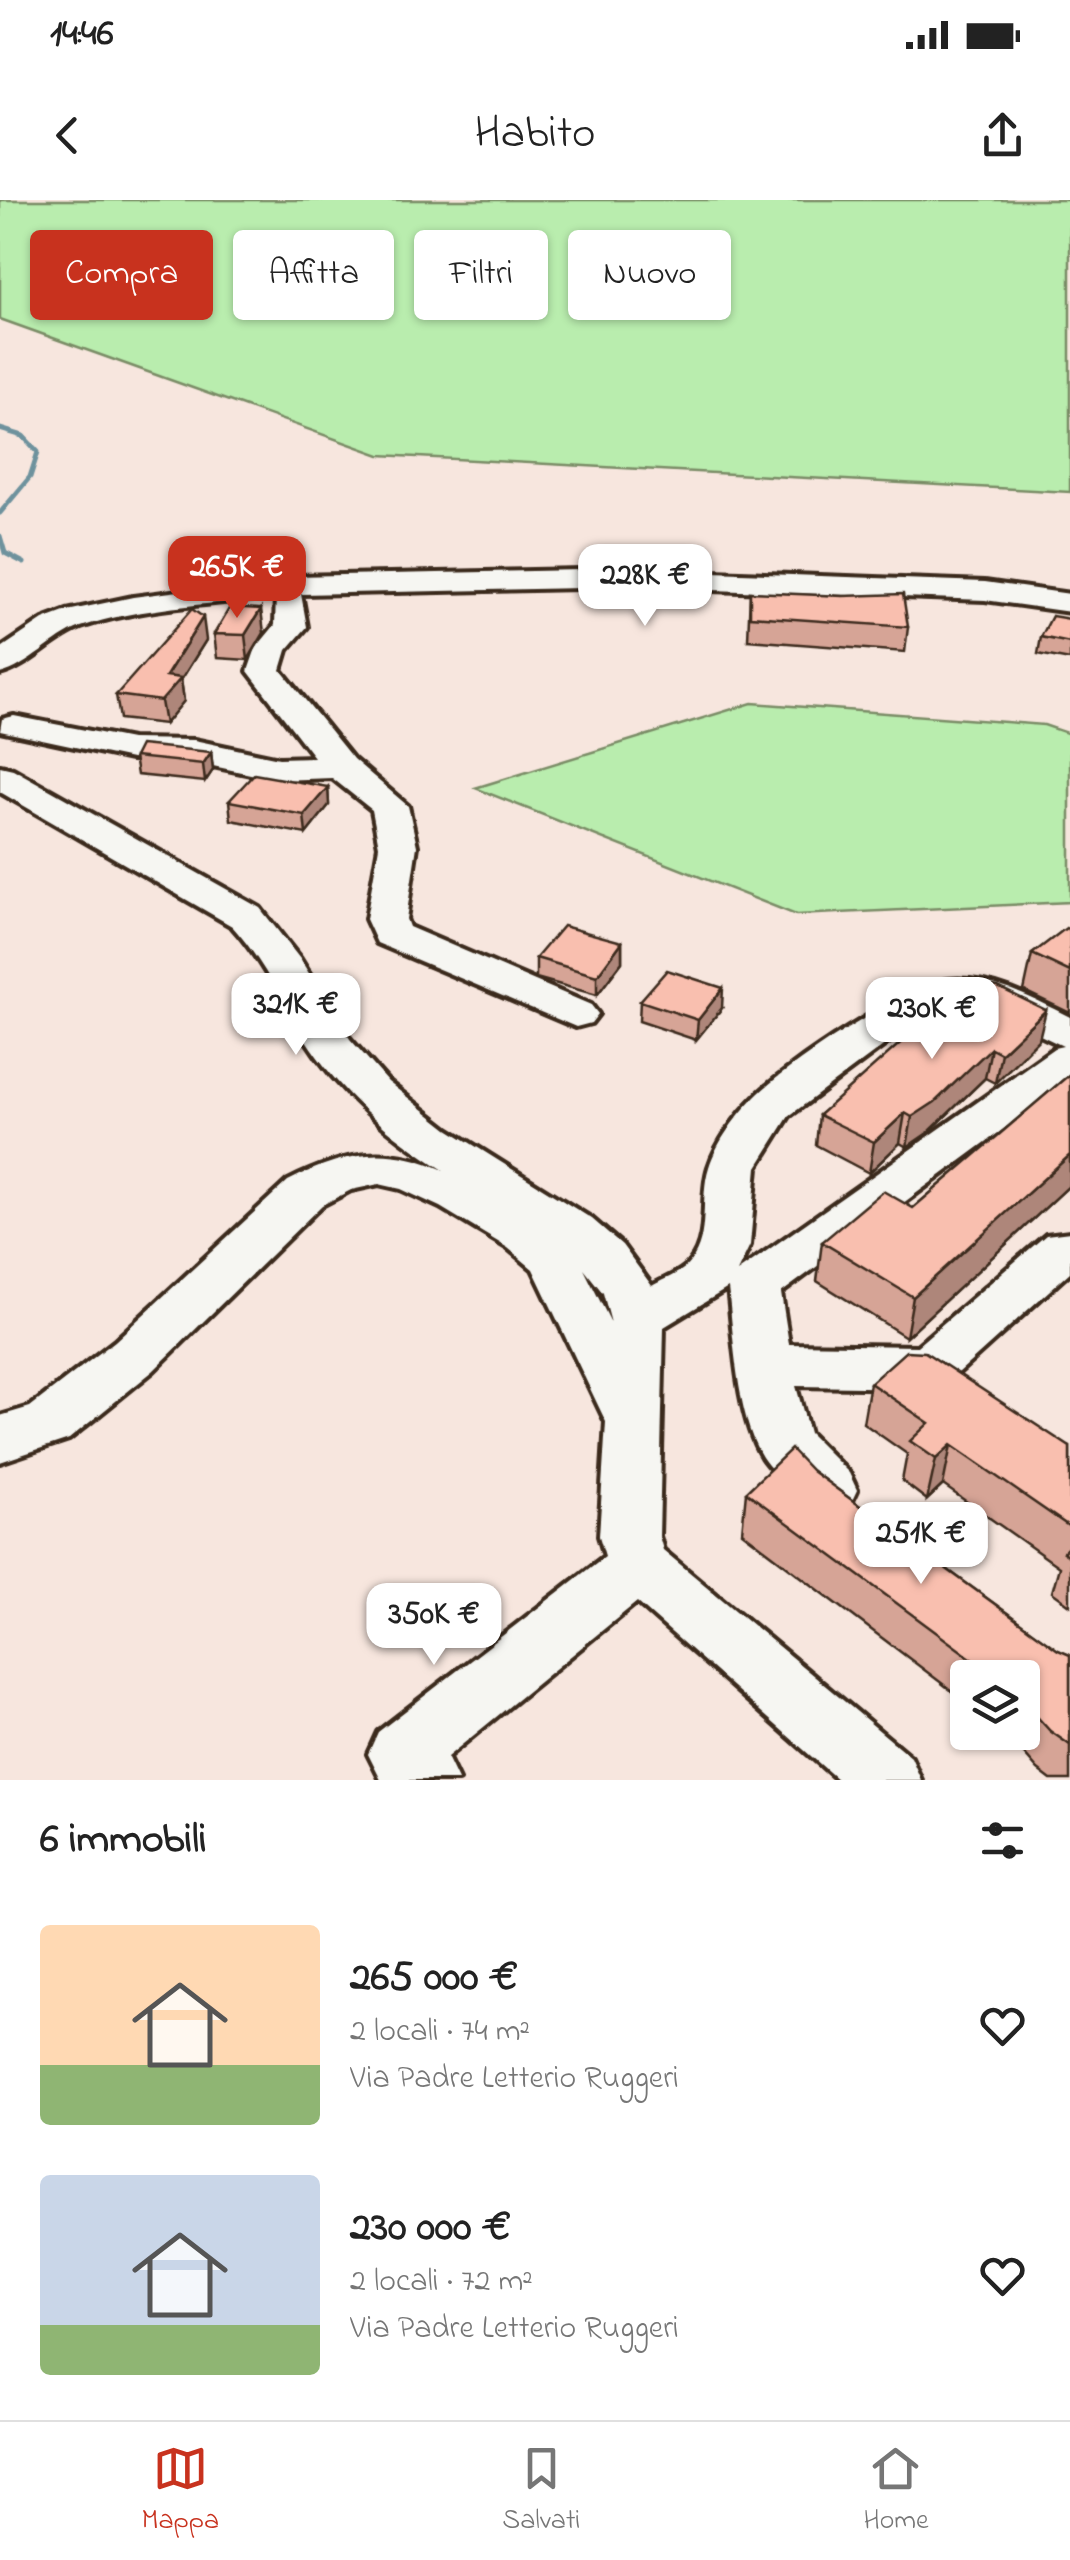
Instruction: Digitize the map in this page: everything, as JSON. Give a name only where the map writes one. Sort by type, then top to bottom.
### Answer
[{"type":"street","points":[[0,664],[54,627],[78,618],[227,594],[334,583],[543,589],[689,599],[890,597],[1066,588]]},
{"type":"street","points":[[227,594],[289,599],[543,589]]},
{"type":"street","points":[[890,597],[1070,621]]},
{"type":"street","points":[[289,599],[291,628],[272,648],[264,671],[340,767],[390,806],[398,846],[386,920],[391,934],[576,1014]]},
{"type":"street","points":[[14,726],[131,749],[194,751],[279,769],[340,767]]},
{"type":"street","points":[[0,777],[246,917],[262,932],[328,1040],[358,1079],[405,1122],[598,1252],[635,1296],[638,1317],[630,1536],[638,1565],[887,1780]]},
{"type":"street","points":[[638,1317],[708,1278],[725,1245],[733,1167],[752,1131],[773,1105],[899,1014],[944,993],[968,992],[1000,999],[1070,1034]]},
{"type":"street","points":[[861,1514],[829,1491],[784,1444],[765,1364],[754,1286],[1070,1058]]},
{"type":"street","points":[[0,1439],[48,1423],[134,1356],[305,1193],[338,1176],[379,1168],[414,1176],[457,1195],[526,1235],[553,1258],[635,1424]]},
{"type":"street","points":[[765,1364],[928,1366],[1064,1248]]},
{"type":"street","points":[[424,1780],[400,1754],[638,1565]]},
{"type":"green space","points":[[0,200],[1070,200],[1070,492],[380,455],[0,319]]},
{"type":"green space","points":[[752,703],[1044,725],[1070,734],[1070,902],[796,915],[475,788]]},
{"type":"building","points":[[750,592],[903,594],[908,627],[750,616]]},
{"type":"building","points":[[230,607],[261,609],[245,635],[214,634]]},
{"type":"building","points":[[192,609],[203,617],[166,676],[181,678],[161,701],[116,695]]},
{"type":"building","points":[[1052,616],[1070,619],[1070,643],[1041,637]]},
{"type":"building","points":[[140,745],[211,752],[203,764],[134,757]]},
{"type":"building","points":[[254,774],[328,787],[304,815],[229,801]]},
{"type":"building","points":[[563,926],[622,942],[597,976],[536,958]]},
{"type":"building","points":[[1066,928],[1070,930],[1070,972],[1032,954]]},
{"type":"building","points":[[667,970],[723,988],[698,1020],[640,1001]]},
{"type":"building","points":[[985,985],[998,987],[1046,1010],[1001,1053],[991,1048],[935,1102],[912,1117],[905,1113],[874,1142],[819,1115],[932,1015],[945,1021]]},
{"type":"building","points":[[1070,1074],[1070,1155],[913,1297],[822,1242],[883,1191],[913,1208]]},
{"type":"building","points":[[906,1351],[925,1352],[1070,1447],[1070,1527],[951,1445],[936,1459],[910,1441],[929,1423],[870,1383]]},
{"type":"building","points":[[791,1449],[812,1471],[1070,1655],[1070,1745],[1040,1720],[1040,1660],[974,1660],[746,1492]]},
{"type":"waterway","points":[[0,429],[23,436],[38,452],[30,477],[0,513]]},
{"type":"waterway","points":[[0,536],[5,553],[24,563]]}]
